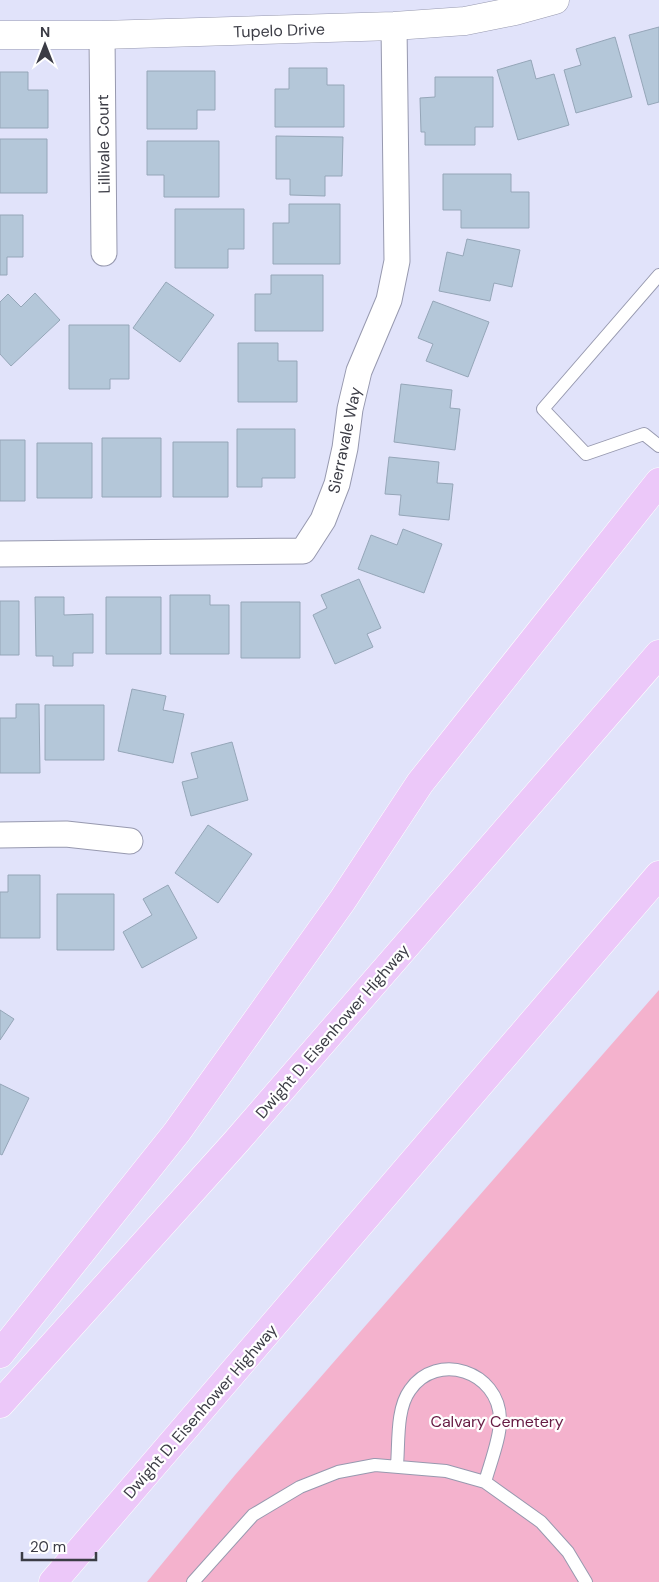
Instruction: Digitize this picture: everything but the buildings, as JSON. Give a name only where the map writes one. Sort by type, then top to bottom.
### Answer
[{"type":"highway","points":[[0,1354],[177,1132],[342,901],[420,783],[659,482]]},
{"type":"highway","name":"Dwight D. Eisenhower Highway","points":[[0,1404],[241,1135],[659,654]]},
{"type":"highway","name":"Dwight D. Eisenhower Highway","points":[[53,1582],[659,875]]},
{"type":"street","name":"Tupelo Drive","points":[[0,35],[394,26],[465,21],[515,12],[555,0]]},
{"type":"street","name":"Sierravale Way","points":[[0,554],[303,551],[323,520],[337,484],[345,448],[350,409],[359,371],[389,300],[397,261],[394,26]]},
{"type":"street","name":"Lillivale Court","points":[[102,34],[104,253]]},
{"type":"street","points":[[0,835],[66,834],[130,841]]},
{"type":"lane","points":[[659,275],[543,409],[586,454],[644,434],[659,446]]},
{"type":"lane","points":[[397,1465],[403,1405],[409,1391],[420,1379],[435,1371],[450,1369],[465,1371],[480,1378],[492,1390],[498,1404],[500,1420],[485,1482]]},
{"type":"lane","points":[[193,1582],[253,1515],[300,1487],[338,1472],[375,1465],[397,1465],[446,1471],[485,1482],[541,1522],[568,1552],[586,1582]]},
{"type":"green space","name":"Calvary Cemetery","points":[[659,990],[659,1582],[147,1582],[235,1475]]}]
